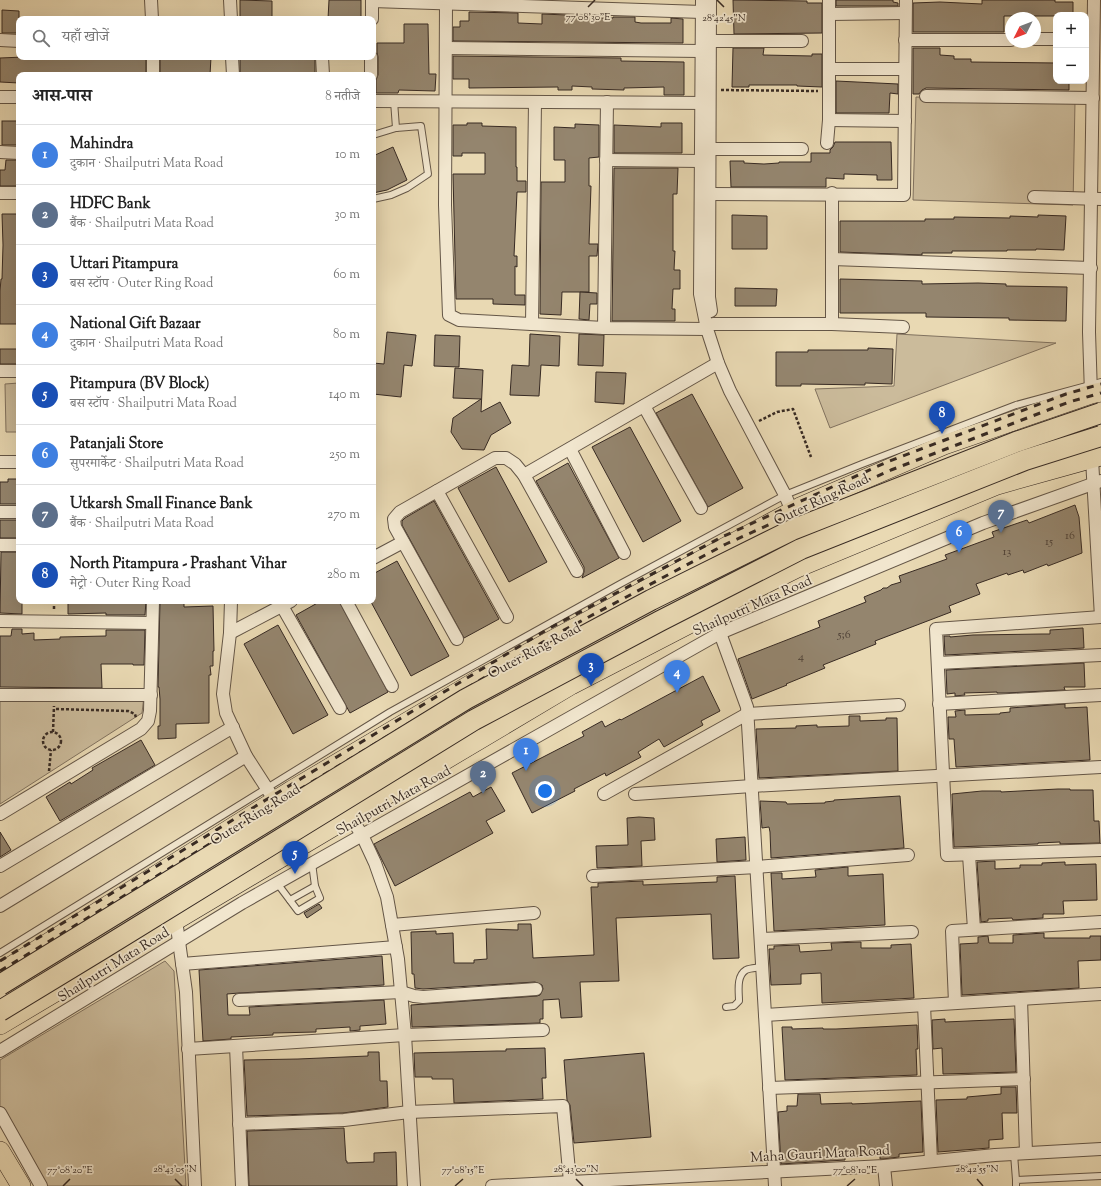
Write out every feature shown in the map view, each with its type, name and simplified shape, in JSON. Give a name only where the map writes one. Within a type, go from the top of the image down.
[{"type":"highway","name":"Outer Ring Road","points":[[0,985],[466,699],[651,600],[792,530],[1016,442],[1101,413]]},
{"type":"highway","points":[[0,1011],[474,720],[653,624],[801,549],[1025,460],[1101,436]]},
{"type":"main road","name":"Outer Ring Road","points":[[0,973],[128,893],[271,795],[478,680],[630,598],[792,502],[911,459],[944,445],[1096,388]]},
{"type":"main road","points":[[0,1025],[571,685],[731,601],[797,568],[997,485],[1096,458]]},
{"type":"main road","points":[[911,459],[929,513]]},
{"type":"main road","points":[[630,598],[652,643]]},
{"type":"main road","points":[[128,893],[152,934]]},
{"type":"main road","points":[[0,1151],[20,1186]]},
{"type":"street","points":[[151,0],[152,16]]},
{"type":"street","points":[[230,0],[231,16]]},
{"type":"street","points":[[710,0],[710,90],[706,103],[700,161],[700,294],[710,326],[718,363],[730,391],[792,502]]},
{"type":"street","points":[[827,144],[829,120],[829,0]]},
{"type":"street","points":[[709,194],[904,194],[906,0]]},
{"type":"street","points":[[1094,0],[1090,39],[1093,98],[1097,122],[1096,199],[1094,261],[1089,332],[1096,388]]},
{"type":"street","points":[[372,16],[372,1],[446,4],[462,2],[702,6],[701,51],[710,149],[710,326],[738,390],[792,502]]},
{"type":"street","points":[[446,4],[445,205],[449,315],[459,320],[604,328],[832,324],[903,327]]},
{"type":"street","points":[[830,14],[905,13]]},
{"type":"street","points":[[0,40],[16,41]]},
{"type":"street","points":[[905,40],[1005,40]]},
{"type":"street","points":[[1041,40],[1053,40]]},
{"type":"street","points":[[710,41],[802,41]]},
{"type":"street","points":[[446,48],[701,51]]},
{"type":"street","points":[[152,60],[153,72]]},
{"type":"street","points":[[232,60],[233,72]]},
{"type":"street","points":[[322,60],[323,72]]},
{"type":"street","points":[[371,60],[371,72]]},
{"type":"street","points":[[829,69],[905,70]]},
{"type":"street","points":[[926,96],[1093,98]]},
{"type":"street","points":[[0,97],[16,97]]},
{"type":"street","points":[[376,100],[706,103]]},
{"type":"street","points":[[532,324],[535,102]]},
{"type":"street","points":[[604,328],[607,102]]},
{"type":"street","points":[[829,120],[905,121]]},
{"type":"street","points":[[710,149],[802,148]]},
{"type":"street","points":[[0,152],[16,153]]},
{"type":"street","points":[[606,160],[700,161]]},
{"type":"street","points":[[0,193],[16,193]]},
{"type":"street","points":[[832,193],[832,324]]},
{"type":"street","points":[[1034,197],[1096,199]]},
{"type":"street","points":[[832,259],[1094,261]]},
{"type":"street","points":[[524,475],[718,363]]},
{"type":"street","points":[[0,371],[16,371]]},
{"type":"street","points":[[644,406],[701,508]]},
{"type":"street","points":[[570,449],[624,553]]},
{"type":"street","points":[[457,639],[403,542],[395,526],[394,519],[400,512],[495,458],[506,458],[515,464],[524,475],[577,571]]},
{"type":"street","points":[[1096,458],[1101,617],[936,629],[946,855],[1101,850]]},
{"type":"street","points":[[0,462],[16,462]]},
{"type":"street","name":"Shailputri Mata Road","points":[[0,1051],[242,903],[720,633],[983,523],[1097,482]]},
{"type":"street","points":[[437,491],[507,617]]},
{"type":"street","points":[[0,512],[16,512]]},
{"type":"street","points":[[376,556],[403,542]]},
{"type":"street","points":[[0,545],[16,545]]},
{"type":"street","points":[[0,814],[141,728],[148,721],[150,711],[153,604]]},
{"type":"street","points":[[231,604],[230,633],[223,694],[226,713],[246,756],[271,795]]},
{"type":"street","points":[[230,633],[286,604],[340,708]]},
{"type":"street","points":[[348,604],[392,686]]},
{"type":"street","points":[[714,611],[720,633],[747,707],[775,1186]]},
{"type":"street","points":[[0,621],[152,623]]},
{"type":"street","points":[[938,663],[1101,655]]},
{"type":"street","points":[[0,695],[150,695]]},
{"type":"street","points":[[939,704],[1101,695]]},
{"type":"street","points":[[604,794],[747,714],[899,705]]},
{"type":"street","points":[[0,866],[233,727]]},
{"type":"street","points":[[0,906],[246,756]]},
{"type":"street","points":[[635,794],[752,786],[1101,767]]},
{"type":"street","points":[[350,816],[362,835],[375,863],[387,897],[396,947],[405,1034],[414,1186]]},
{"type":"street","points":[[593,876],[757,867],[908,855]]},
{"type":"street","points":[[969,855],[974,929]]},
{"type":"street","points":[[231,888],[242,903]]},
{"type":"street","points":[[392,925],[534,912]]},
{"type":"street","points":[[176,920],[186,992],[195,1186]]},
{"type":"street","points":[[955,1003],[952,931],[1101,922]]},
{"type":"street","points":[[761,939],[912,932]]},
{"type":"street","points":[[182,964],[396,947]]},
{"type":"street","points":[[239,1000],[401,992],[423,997],[536,989]]},
{"type":"street","points":[[765,1015],[1101,994]]},
{"type":"street","points":[[1021,999],[1026,1154]]},
{"type":"street","points":[[924,1005],[931,1161]]},
{"type":"street","points":[[188,1049],[405,1034],[543,1030]]},
{"type":"street","points":[[236,1046],[242,1186]]},
{"type":"street","points":[[769,1088],[1024,1079]]},
{"type":"street","points":[[239,1124],[344,1120],[409,1112],[563,1106],[574,1183]]},
{"type":"street","points":[[0,1113],[41,1186]]},
{"type":"street","name":"Maha Gauri Mata Road","points":[[492,1186],[613,1183],[774,1171],[884,1166],[1014,1154],[1101,1149]]},
{"type":"street","points":[[884,1166],[886,1186]]},
{"type":"lane","points":[[394,101],[396,128]]},
{"type":"lane","points":[[376,134],[396,128],[421,126],[428,174],[407,188],[391,195],[376,198]]},
{"type":"lane","points":[[0,953],[271,795],[390,712],[620,584],[792,502],[862,464],[1016,405],[1096,388]]},
{"type":"lane","points":[[277,884],[298,911],[320,898],[315,886],[312,863]]},
{"type":"lane","points":[[290,900],[315,886]]},
{"type":"lane","points":[[726,1007],[734,1006],[739,1001],[740,977],[746,970],[762,967]]},
{"type":"lane","points":[[1014,1154],[1016,1183],[1053,1178],[1101,1176]]},
{"type":"lane","points":[[1053,1178],[1054,1186]]},
{"type":"path","points":[[710,90],[829,91]]},
{"type":"path","points":[[755,423],[777,412],[792,409],[811,457]]},
{"type":"path","points":[[54,604],[54,610]]},
{"type":"path","points":[[53,732],[54,695]]},
{"type":"path","points":[[54,709],[128,711],[136,716],[135,722]]},
{"type":"path","points":[[53,732],[59,735],[61,740],[59,746],[54,750],[51,750],[44,745],[43,740],[47,733],[53,732]]},
{"type":"path","points":[[51,750],[49,772],[56,768]]},
{"type":"shaded area","points":[[916,97],[1075,102],[1073,205],[913,200]]},
{"type":"shaded area","points":[[897,334],[1056,343],[830,428],[815,389],[894,386]]},
{"type":"shaded area","points":[[16,383],[16,432],[6,432],[5,384]]},
{"type":"shaded area","points":[[0,696],[144,696],[142,713],[0,804]]},
{"type":"shaded area","points":[[165,961],[174,971],[186,1186],[42,1186],[0,1113],[0,1060]]},
{"type":"building","points":[[240,0],[272,1],[272,16],[240,16]]},
{"type":"building","points":[[329,0],[361,0],[361,16],[328,16]]},
{"type":"building","points":[[733,0],[807,1],[807,3],[822,3],[822,33],[734,34]]},
{"type":"building","points":[[836,0],[893,0],[893,2],[898,3],[898,6],[836,6]]},
{"type":"building","points":[[982,0],[1055,0],[1055,2],[1073,2],[1073,12],[1053,12],[1053,16],[1041,16],[1041,12],[1005,12],[1004,32],[913,32],[913,3],[940,2],[982,4]]},
{"type":"building","points":[[2,10],[19,11],[19,16],[16,16],[16,33],[2,33]]},
{"type":"building","points":[[469,12],[518,13],[518,23],[542,24],[542,14],[592,16],[592,18],[635,17],[635,22],[641,23],[671,23],[671,18],[683,19],[683,43],[453,41],[453,27],[460,27],[460,21],[469,21]]},
{"type":"building","points":[[404,24],[428,24],[429,74],[436,74],[435,91],[399,90],[398,93],[376,93],[376,80],[378,75],[377,43],[404,43]]},
{"type":"building","points":[[733,48],[764,48],[763,55],[812,56],[812,54],[822,54],[822,87],[797,85],[749,85],[749,87],[732,87]]},
{"type":"building","points":[[913,48],[940,48],[940,55],[954,56],[954,59],[971,59],[971,62],[1053,63],[1053,84],[1069,84],[1069,90],[926,88],[919,94],[913,94]]},
{"type":"building","points":[[453,56],[621,58],[621,61],[684,62],[684,95],[664,95],[664,87],[624,88],[624,90],[592,89],[592,87],[572,86],[572,90],[558,90],[558,87],[469,88],[469,79],[453,79]]},
{"type":"building","points":[[16,57],[16,60],[146,60],[146,72],[16,72],[16,83],[0,82],[0,58]]},
{"type":"building","points":[[160,60],[211,60],[210,72],[160,72]]},
{"type":"building","points":[[240,60],[315,60],[315,72],[240,72]]},
{"type":"building","points":[[836,81],[898,84],[898,94],[890,93],[889,113],[836,113]]},
{"type":"building","points":[[2,121],[16,121],[16,145],[2,145]]},
{"type":"building","points":[[467,123],[482,123],[482,126],[516,127],[517,181],[526,181],[526,192],[517,192],[514,256],[517,256],[517,267],[515,266],[515,295],[525,295],[525,305],[493,304],[493,299],[456,299],[453,174],[485,174],[485,153],[462,153],[462,156],[453,156],[453,125],[467,125]]},
{"type":"building","points":[[661,123],[682,123],[682,153],[614,153],[614,125],[661,127]]},
{"type":"building","points":[[575,124],[599,125],[599,157],[589,158],[589,186],[591,186],[589,244],[598,244],[597,256],[589,256],[589,292],[562,292],[561,315],[540,314],[541,182],[565,182],[565,160],[554,160],[554,127],[575,128]]},
{"type":"building","points":[[835,142],[891,142],[892,180],[877,180],[877,175],[844,174],[844,179],[826,178],[826,187],[731,187],[730,161],[744,161],[744,163],[764,164],[779,162],[811,162],[811,153],[830,153],[830,150]]},
{"type":"building","points":[[393,147],[407,180],[387,190],[376,192],[376,155]]},
{"type":"building","points":[[6,160],[16,160],[16,186],[0,186],[0,170],[5,170]]},
{"type":"building","points":[[614,168],[678,168],[677,194],[673,194],[673,251],[675,251],[674,270],[680,270],[680,289],[673,289],[672,309],[675,309],[675,321],[612,321]]},
{"type":"building","points":[[2,214],[16,214],[16,324],[0,324],[0,291],[2,279]]},
{"type":"building","points":[[732,215],[767,216],[767,249],[732,249]]},
{"type":"building","points":[[1038,215],[1066,216],[1064,250],[1036,249],[1007,251],[952,251],[952,253],[922,253],[922,255],[840,252],[840,221],[925,221],[925,219],[954,219],[954,217],[1010,218],[1010,216],[1038,217]]},
{"type":"building","points":[[840,279],[922,281],[922,284],[978,283],[1006,284],[1006,286],[1067,287],[1066,321],[1009,320],[1009,318],[926,317],[926,313],[840,313]]},
{"type":"building","points":[[735,288],[777,289],[776,306],[735,306]]},
{"type":"building","points":[[580,292],[597,293],[597,304],[590,304],[589,320],[579,319]]},
{"type":"building","points":[[387,332],[416,335],[412,366],[404,365],[401,397],[376,394],[376,363],[384,364]]},
{"type":"building","points":[[530,334],[560,336],[559,366],[541,365],[539,396],[510,395],[512,365],[529,366]]},
{"type":"building","points":[[579,334],[604,335],[603,366],[578,365]]},
{"type":"building","points":[[435,335],[460,336],[459,367],[434,366]]},
{"type":"building","points":[[868,348],[893,349],[892,384],[801,384],[801,386],[776,386],[776,352],[808,352],[808,350],[868,350]]},
{"type":"building","points":[[0,349],[16,349],[16,364],[0,364]]},
{"type":"building","points":[[455,368],[483,370],[481,412],[500,402],[511,423],[491,435],[484,450],[462,449],[451,432],[453,418],[481,399],[453,398]]},
{"type":"building","points":[[596,372],[626,373],[624,404],[595,402]]},
{"type":"building","points":[[692,394],[743,488],[708,507],[656,413]]},
{"type":"building","points":[[630,427],[681,521],[643,542],[592,447]]},
{"type":"building","points":[[568,463],[619,558],[582,578],[584,567],[536,481]]},
{"type":"building","points":[[496,467],[547,562],[509,582],[458,488]]},
{"type":"building","points":[[8,479],[16,479],[16,504],[0,504],[0,482],[8,482]]},
{"type":"building","points":[[434,501],[499,619],[464,638],[402,525],[402,521],[405,518]]},
{"type":"building","points":[[1075,505],[1079,517],[1082,553],[1048,566],[1047,564],[1024,573],[1023,570],[1008,575],[1007,573],[976,584],[980,594],[949,606],[951,612],[875,641],[876,644],[823,665],[825,668],[752,699],[738,659],[820,627],[818,621],[866,602],[864,597],[883,588],[887,588],[901,582],[899,576],[947,559],[945,555],[994,537],[992,532],[1027,520],[1029,523]]},
{"type":"building","points":[[0,520],[16,520],[16,538],[0,538]]},
{"type":"building","points":[[1,552],[16,552],[16,604],[22,604],[22,614],[0,613]]},
{"type":"building","points":[[397,561],[449,656],[411,676],[372,604],[376,604],[376,572]]},
{"type":"building","points":[[68,604],[146,604],[145,615],[106,615],[106,613],[68,614]]},
{"type":"building","points":[[160,604],[184,604],[184,607],[213,606],[214,651],[213,666],[210,666],[211,675],[209,675],[209,723],[176,724],[176,738],[158,739],[158,726],[160,726],[160,699],[158,687]]},
{"type":"building","points":[[316,604],[341,604],[388,692],[350,713],[296,615]]},
{"type":"building","points":[[278,625],[328,715],[293,734],[244,644]]},
{"type":"building","points":[[1083,628],[1084,648],[945,655],[944,636],[1050,634],[1050,630]]},
{"type":"building","points":[[12,629],[22,629],[22,634],[34,633],[34,640],[60,639],[60,637],[106,636],[106,630],[145,630],[144,665],[101,664],[102,688],[0,687],[0,636],[11,636]]},
{"type":"building","points":[[1084,663],[1085,687],[1064,687],[1065,690],[1006,693],[964,693],[965,695],[955,696],[955,693],[947,694],[946,670]]},
{"type":"building","points":[[703,676],[720,711],[701,721],[703,725],[664,747],[659,739],[638,752],[641,757],[606,776],[605,773],[574,789],[575,791],[532,813],[512,773],[584,736],[582,732],[602,721],[605,727],[620,719],[621,720]]},
{"type":"building","points":[[1065,704],[1065,708],[1087,707],[1090,760],[956,767],[954,739],[949,739],[948,717],[956,717],[955,711],[965,710],[965,715],[1000,714],[1010,712],[1010,708]]},
{"type":"building","points":[[849,716],[860,716],[860,721],[897,718],[898,771],[759,778],[756,729],[796,728],[796,726],[817,725],[817,727],[849,726]]},
{"type":"building","points":[[141,740],[155,765],[60,821],[46,797],[70,782],[71,784],[93,770],[92,768]]},
{"type":"building","points":[[491,787],[505,811],[486,821],[493,833],[395,886],[374,844],[470,792],[473,797]]},
{"type":"building","points":[[1058,789],[1093,790],[1094,821],[1099,821],[1100,843],[1060,844],[1060,842],[954,847],[952,794],[982,791],[1001,792]]},
{"type":"building","points":[[900,796],[904,848],[771,858],[770,832],[769,827],[762,828],[760,801],[786,802],[787,804],[825,803],[834,800]]},
{"type":"building","points":[[627,818],[654,818],[655,840],[641,841],[642,866],[597,868],[596,846],[628,845]]},
{"type":"building","points":[[0,832],[11,850],[0,857]]},
{"type":"building","points":[[745,837],[746,860],[717,862],[716,839]]},
{"type":"building","points":[[995,861],[995,869],[1020,868],[1020,865],[1042,865],[1042,863],[1065,862],[1065,865],[1096,864],[1097,900],[1063,901],[1064,914],[1043,914],[1043,918],[1013,920],[1012,918],[988,919],[988,921],[981,922],[977,862]]},
{"type":"building","points":[[848,867],[848,876],[883,874],[885,925],[774,931],[771,873],[782,873],[782,879],[816,877],[815,870]]},
{"type":"building","points":[[735,876],[739,958],[713,959],[711,914],[616,918],[619,981],[580,982],[582,1017],[561,1018],[559,999],[543,1000],[543,1019],[540,1019],[540,1023],[412,1027],[411,1005],[537,996],[540,995],[543,989],[542,985],[535,982],[423,989],[415,988],[414,974],[412,974],[411,932],[436,931],[436,934],[453,933],[454,963],[474,963],[474,960],[487,959],[486,929],[518,930],[518,924],[531,924],[533,958],[594,955],[591,887],[598,887],[598,883],[643,881],[643,885],[717,882],[717,877]]},
{"type":"building","points":[[319,904],[322,908],[307,918],[304,913]]},
{"type":"building","points":[[1044,933],[1044,938],[1090,938],[1090,936],[1101,936],[1101,960],[1078,961],[1079,988],[962,995],[960,944],[978,943],[978,937],[988,936],[989,943],[1013,943],[1013,935]]},
{"type":"building","points":[[861,942],[861,948],[891,948],[891,945],[911,944],[914,998],[822,1003],[821,973],[801,974],[801,984],[771,985],[769,949],[774,949],[774,946],[799,945],[800,952],[832,950],[831,943]]},
{"type":"building","points":[[382,956],[384,985],[227,994],[228,1015],[250,1015],[249,1007],[384,1000],[386,1024],[360,1026],[360,1030],[350,1031],[350,1027],[316,1029],[316,1032],[273,1033],[273,1035],[231,1037],[231,1039],[203,1041],[199,970]]},
{"type":"building","points":[[945,1019],[945,1022],[1014,1019],[1016,1072],[943,1074],[942,1048],[933,1049],[932,1020]]},
{"type":"building","points":[[917,1025],[917,1075],[785,1080],[782,1027],[792,1027],[792,1029],[836,1029]]},
{"type":"building","points":[[545,1048],[546,1078],[542,1078],[543,1099],[454,1103],[453,1079],[415,1077],[414,1053],[506,1051],[506,1049]]},
{"type":"building","points":[[368,1052],[379,1052],[380,1081],[387,1081],[388,1107],[343,1113],[247,1116],[244,1060],[368,1056]]},
{"type":"building","points":[[644,1053],[651,1137],[574,1143],[570,1105],[567,1100],[564,1060]]},
{"type":"building","points":[[1001,1087],[1016,1087],[1017,1113],[1002,1113],[1003,1139],[989,1140],[989,1148],[938,1152],[936,1100],[967,1099],[967,1097],[1001,1094]]},
{"type":"building","points":[[798,1094],[820,1094],[821,1104],[921,1101],[923,1152],[899,1154],[899,1157],[883,1159],[880,1159],[880,1155],[845,1157],[845,1160],[781,1164],[778,1112],[787,1111],[787,1106],[797,1106]]},
{"type":"building","points":[[344,1128],[347,1163],[374,1162],[374,1153],[396,1152],[397,1186],[249,1186],[247,1131]]},
{"type":"railway","points":[[0,961],[548,629],[722,537],[887,462],[1066,394],[1101,384]]},
{"type":"railway","points":[[0,971],[553,636],[726,544],[891,470],[1069,402],[1101,393]]},
{"type":"place","name":"North Pitampura - Prashant Vihar","points":[[942,434]]},
{"type":"place","name":"Utkarsh Small Finance Bank","points":[[1001,533]]},
{"type":"place","name":"Patanjali Store","points":[[959,553]]},
{"type":"place","name":"Uttari Pitampura","points":[[591,686]]},
{"type":"place","name":"National Gift Bazaar","points":[[677,693]]},
{"type":"place","name":"Mahindra","points":[[526,771]]},
{"type":"place","name":"HDFC Bank","points":[[483,794]]},
{"type":"place","name":"Pitampura (BV Block)","points":[[295,874]]}]
